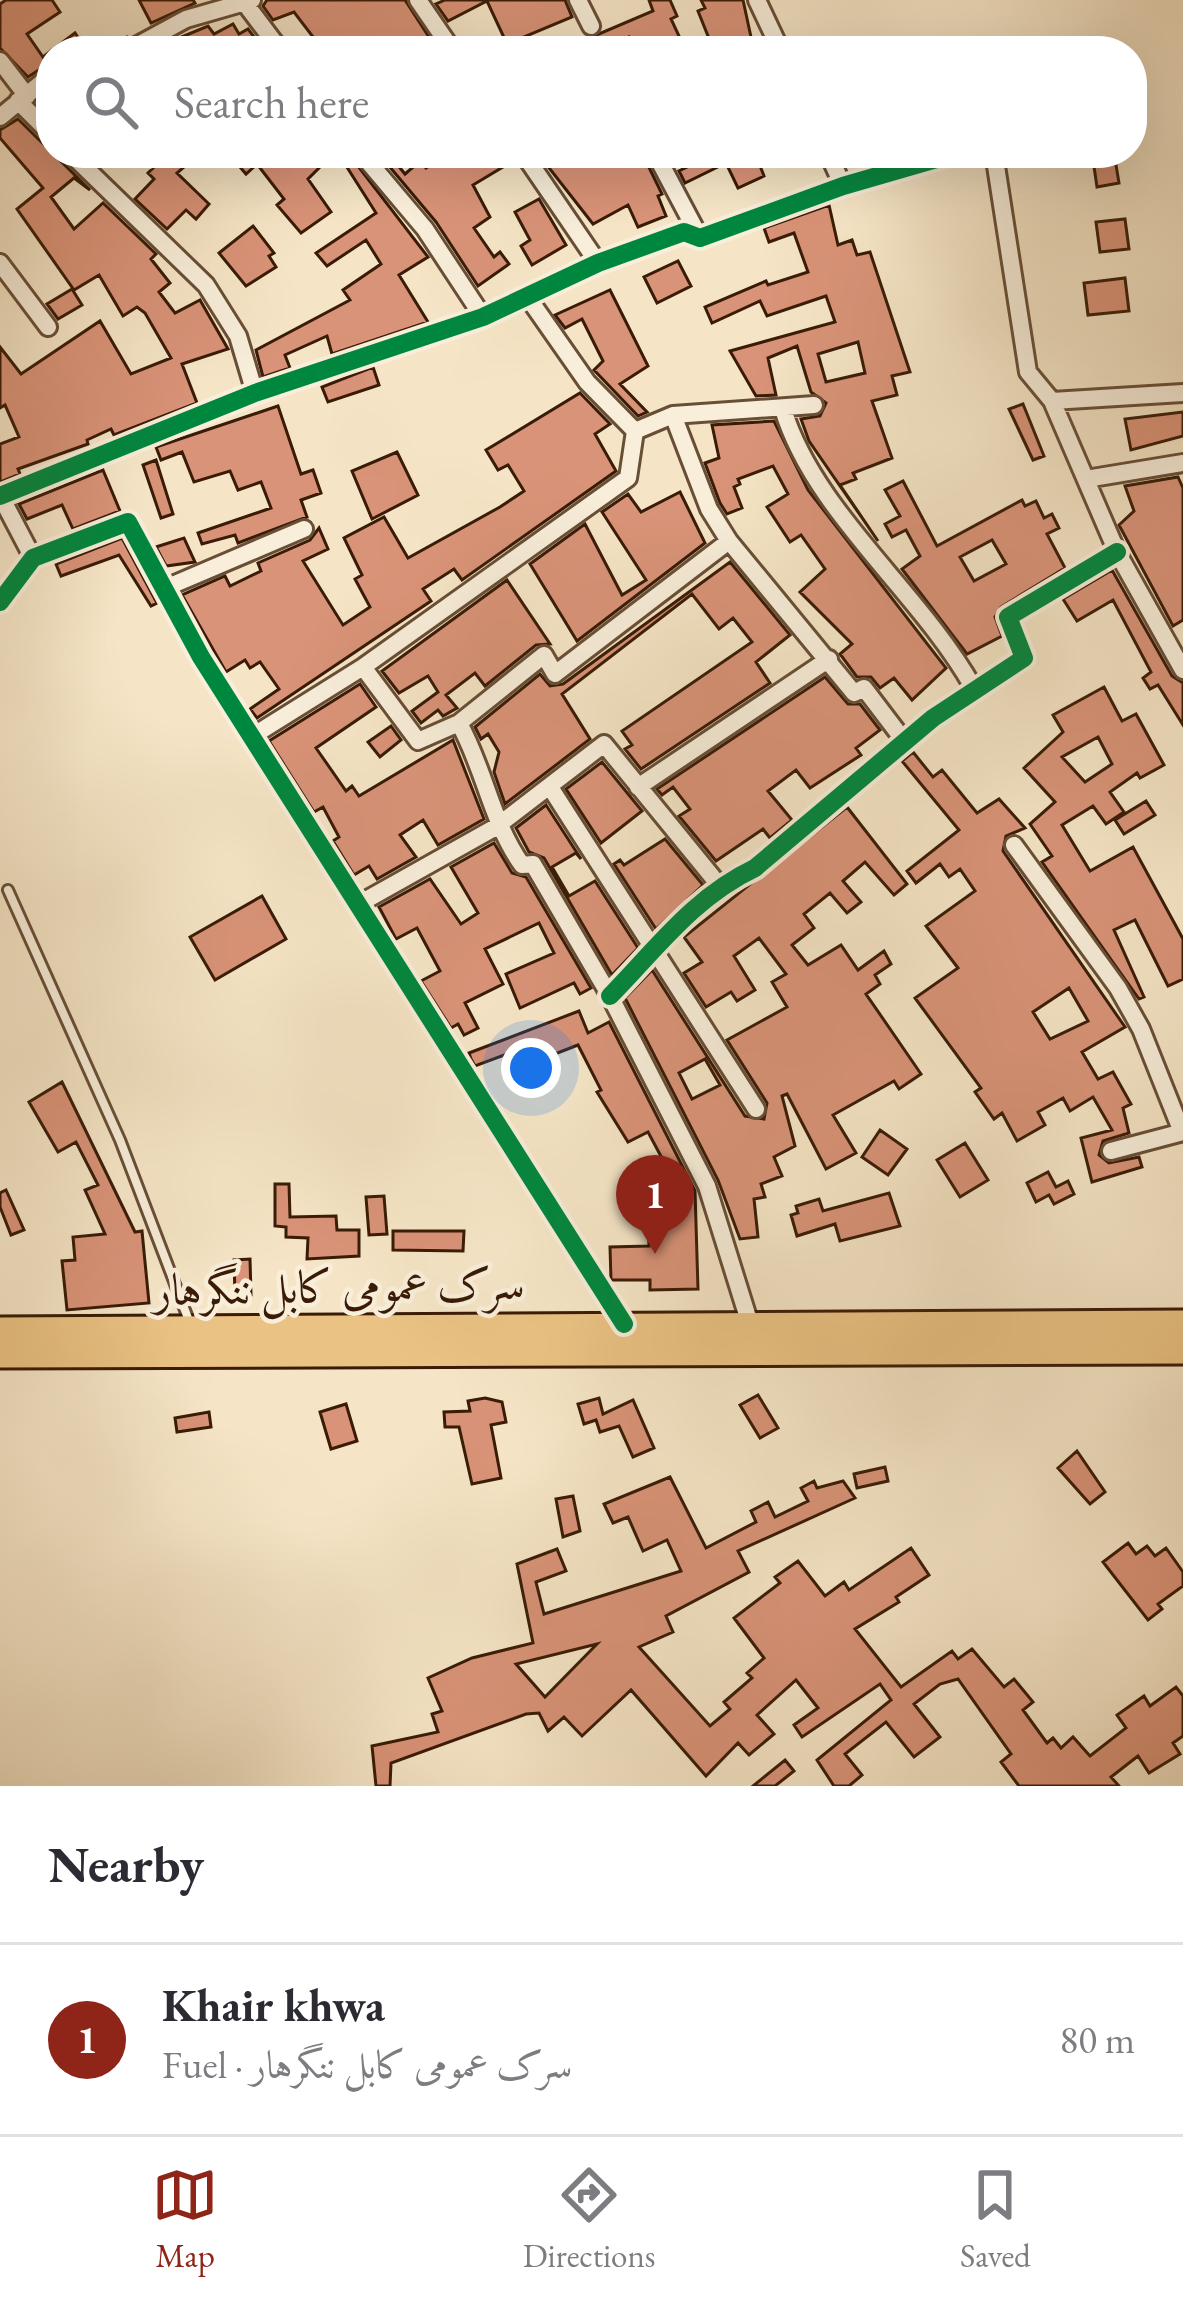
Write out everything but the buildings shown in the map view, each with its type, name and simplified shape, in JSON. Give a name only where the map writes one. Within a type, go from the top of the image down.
[{"type":"highway","name":"سرک عمومی کابل ننگرهار","points":[[0,1331],[1183,1324]]},
{"type":"highway","name":"سرک عمومی کابل ننگرهار","points":[[0,1354],[1183,1350]]},
{"type":"street","points":[[418,0],[443,36]]},
{"type":"street","points":[[578,0],[591,26]]},
{"type":"street","points":[[757,0],[774,36]]},
{"type":"street","points":[[156,36],[186,20],[248,1],[271,36]]},
{"type":"street","points":[[0,61],[36,115]]},
{"type":"street","points":[[0,117],[36,88]]},
{"type":"street","points":[[85,168],[206,285],[238,336],[255,393]]},
{"type":"street","points":[[374,168],[425,229],[483,317]]},
{"type":"street","points":[[533,168],[598,263]]},
{"type":"street","points":[[663,168],[700,238]]},
{"type":"street","points":[[835,168],[843,186]]},
{"type":"street","points":[[33,558],[0,495],[255,393],[483,317],[598,263],[684,232],[700,238],[905,168]]},
{"type":"street","points":[[996,168],[1028,372],[1052,401],[1117,552],[1183,670]]},
{"type":"street","points":[[0,263],[48,327]]},
{"type":"street","points":[[529,299],[587,382],[634,431]]},
{"type":"street","points":[[1052,401],[1183,393]]},
{"type":"street","points":[[634,431],[674,415],[814,405]]},
{"type":"street","points":[[783,409],[796,452],[945,637],[973,687]]},
{"type":"street","points":[[674,415],[709,508],[729,541],[854,693],[864,688],[905,742]]},
{"type":"street","points":[[251,737],[363,667],[611,492],[628,478],[634,431]]},
{"type":"street","points":[[1086,479],[1182,466]]},
{"type":"street","points":[[0,602],[33,558],[128,521],[163,590],[251,737],[624,1324]]},
{"type":"street","points":[[163,590],[304,529]]},
{"type":"street","points":[[363,667],[418,741],[459,723],[544,655],[555,674],[729,541]]},
{"type":"street","points":[[610,996],[719,885],[755,868],[973,687],[1024,658],[1008,617],[1117,552]]},
{"type":"street","points":[[638,787],[829,659]]},
{"type":"street","points":[[459,723],[480,761],[496,827],[522,865],[533,864],[610,996],[707,1186],[750,1324]]},
{"type":"street","points":[[357,905],[496,827],[604,744],[719,885]]},
{"type":"street","points":[[550,787],[756,1109]]},
{"type":"street","points":[[1014,844],[1142,1029],[1182,1132],[1111,1151]]},
{"type":"lane","points":[[8,890],[120,1140],[193,1330]]},
{"type":"cycle path","points":[[0,496],[255,393],[483,317],[598,263],[684,232],[700,238],[905,168]]},
{"type":"cycle path","points":[[0,602],[33,558],[128,522],[201,657],[624,1324]]},
{"type":"cycle path","points":[[610,996],[713,893],[755,868],[933,718],[1024,658],[1008,617],[1117,552]]},
{"type":"place","name":"Khair khwa","points":[[655,1254]]}]
